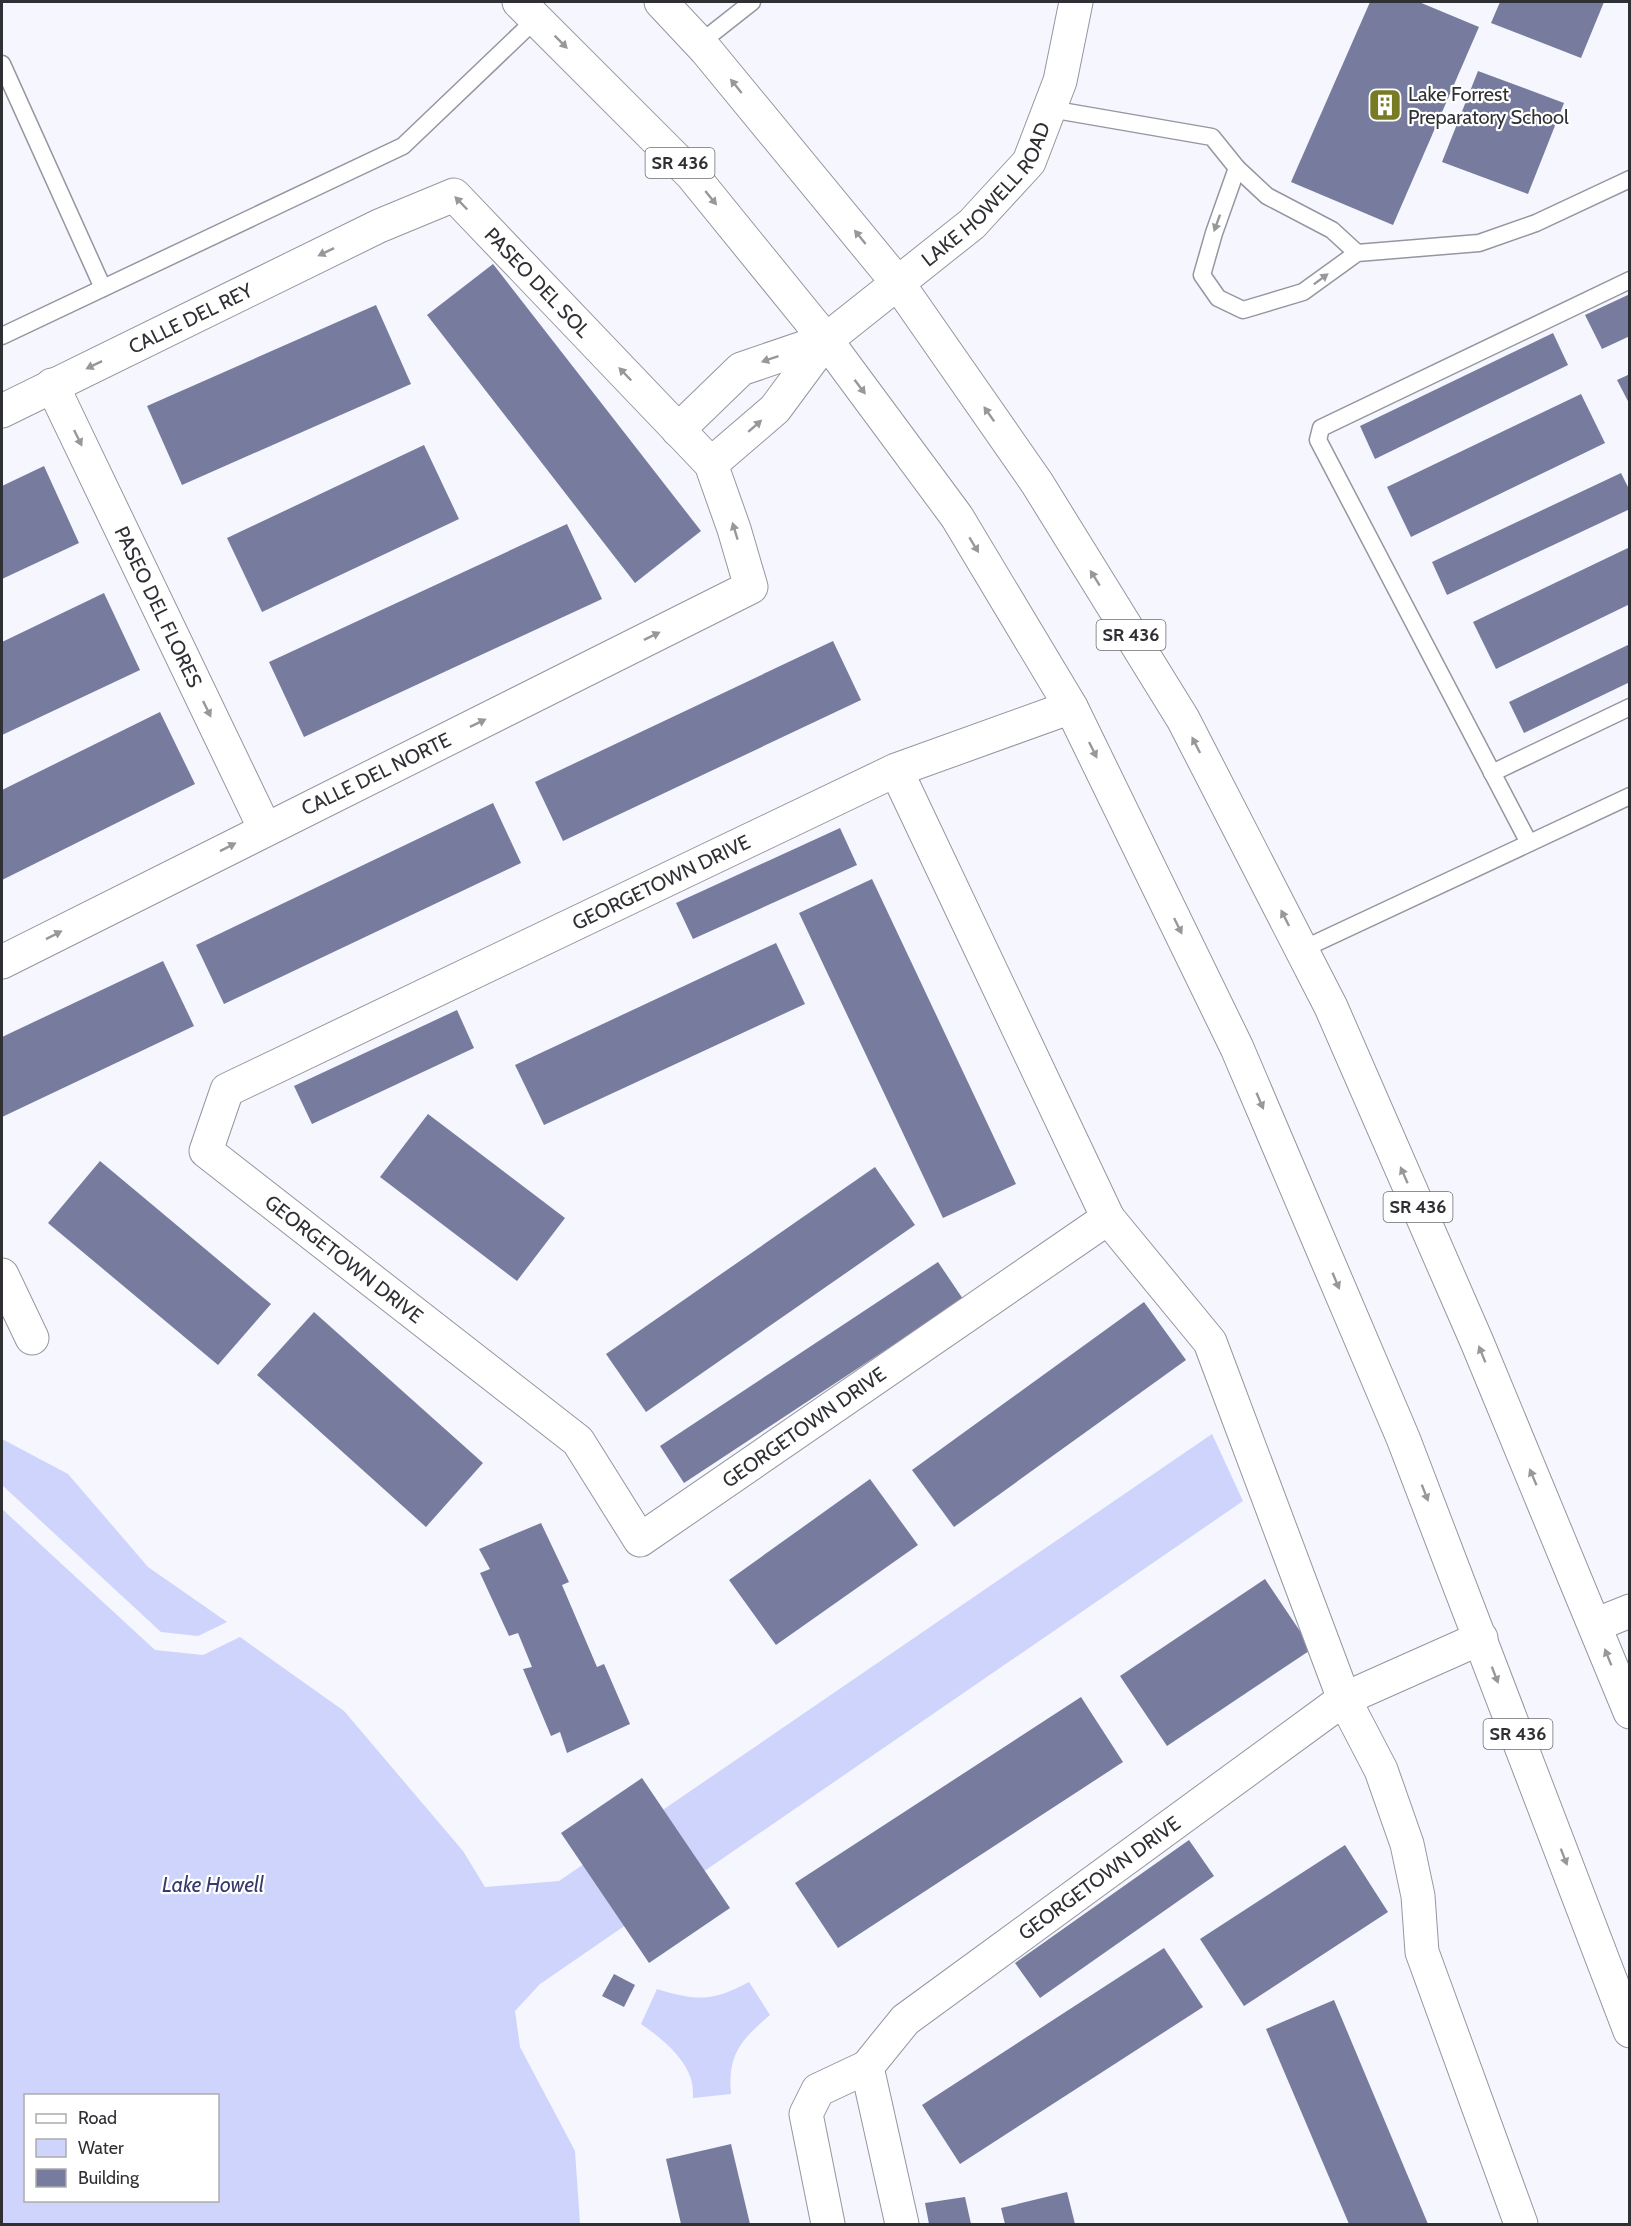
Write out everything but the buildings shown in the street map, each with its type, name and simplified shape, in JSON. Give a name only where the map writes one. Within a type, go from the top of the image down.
[{"type":"street","name":"SR 436","points":[[661,2],[700,43],[897,282],[1036,483],[1183,719],[1331,1007],[1472,1331],[1629,1712]]},
{"type":"street","name":"LAKE HOWELL ROAD","points":[[826,340],[972,224],[1029,162],[1060,81],[1076,2]]},
{"type":"street","name":"SR 436","points":[[528,10],[692,175],[826,340],[957,516],[1071,707],[1237,1048],[1404,1438],[1629,2031]]},
{"type":"street","name":"PASEO DEL SOL","points":[[379,226],[454,195],[711,464],[734,529],[750,587]]},
{"type":"street","name":"CALLE DEL REY","points":[[2,411],[379,226]]},
{"type":"street","points":[[678,430],[741,369],[826,340]]},
{"type":"street","points":[[711,464],[775,408],[826,340]]},
{"type":"street","name":"PASEO DEL FLORES","points":[[52,385],[265,829]]},
{"type":"street","name":"CALLE DEL NORTE","points":[[2,962],[750,587]]},
{"type":"street","name":"GEORGETOWN DRIVE","points":[[1071,707],[896,770],[227,1090],[206,1151],[578,1441],[640,1540],[1108,1218]]},
{"type":"street","points":[[896,770],[1108,1218],[1210,1342],[1344,1700],[1381,1770],[1407,1844],[1418,1896],[1422,1952],[1521,2224]]},
{"type":"street","points":[[2,1275],[32,1338]]},
{"type":"street","points":[[1595,1625],[1629,1611]]},
{"type":"street","name":"GEORGETOWN DRIVE","points":[[828,2224],[806,2114],[818,2090],[867,2067],[905,2020],[1344,1700],[1481,1638]]},
{"type":"street","points":[[867,2067],[902,2224]]},
{"type":"lane","points":[[700,43],[752,2]]},
{"type":"lane","points":[[2,336],[403,146],[528,10]]},
{"type":"lane","points":[[2,64],[103,288]]},
{"type":"lane","points":[[1050,109],[1212,137],[1237,168],[1267,196],[1332,230],[1357,253]]},
{"type":"lane","points":[[1237,168],[1202,275],[1218,297],[1243,310],[1303,292],[1357,253],[1479,243],[1536,223],[1629,179]]},
{"type":"lane","points":[[1529,843],[1318,440],[1320,428],[1629,280]]},
{"type":"lane","points":[[1492,773],[1629,707]]},
{"type":"lane","points":[[1301,950],[1629,796]]},
{"type":"water","name":"Lake Howell","points":[[1212,1434],[1243,1501],[540,1984],[515,2011],[520,2047],[575,2151],[580,2224],[2,2224],[2,1509],[155,1650],[203,1655],[240,1637],[344,1711],[463,1851],[485,1887],[559,1881]]},
{"type":"water","points":[[2,1439],[68,1474],[148,1567],[227,1622],[198,1636],[161,1632],[2,1485]]},
{"type":"water","points":[[749,1982],[770,2015],[738,2048],[731,2068],[731,2094],[693,2098],[692,2081],[683,2063],[663,2041],[641,2024],[657,1989],[683,1996],[704,1998],[736,1989]]},
{"type":"place","name":"Lake Forrest Preparatory School","points":[[1385,105]]}]
